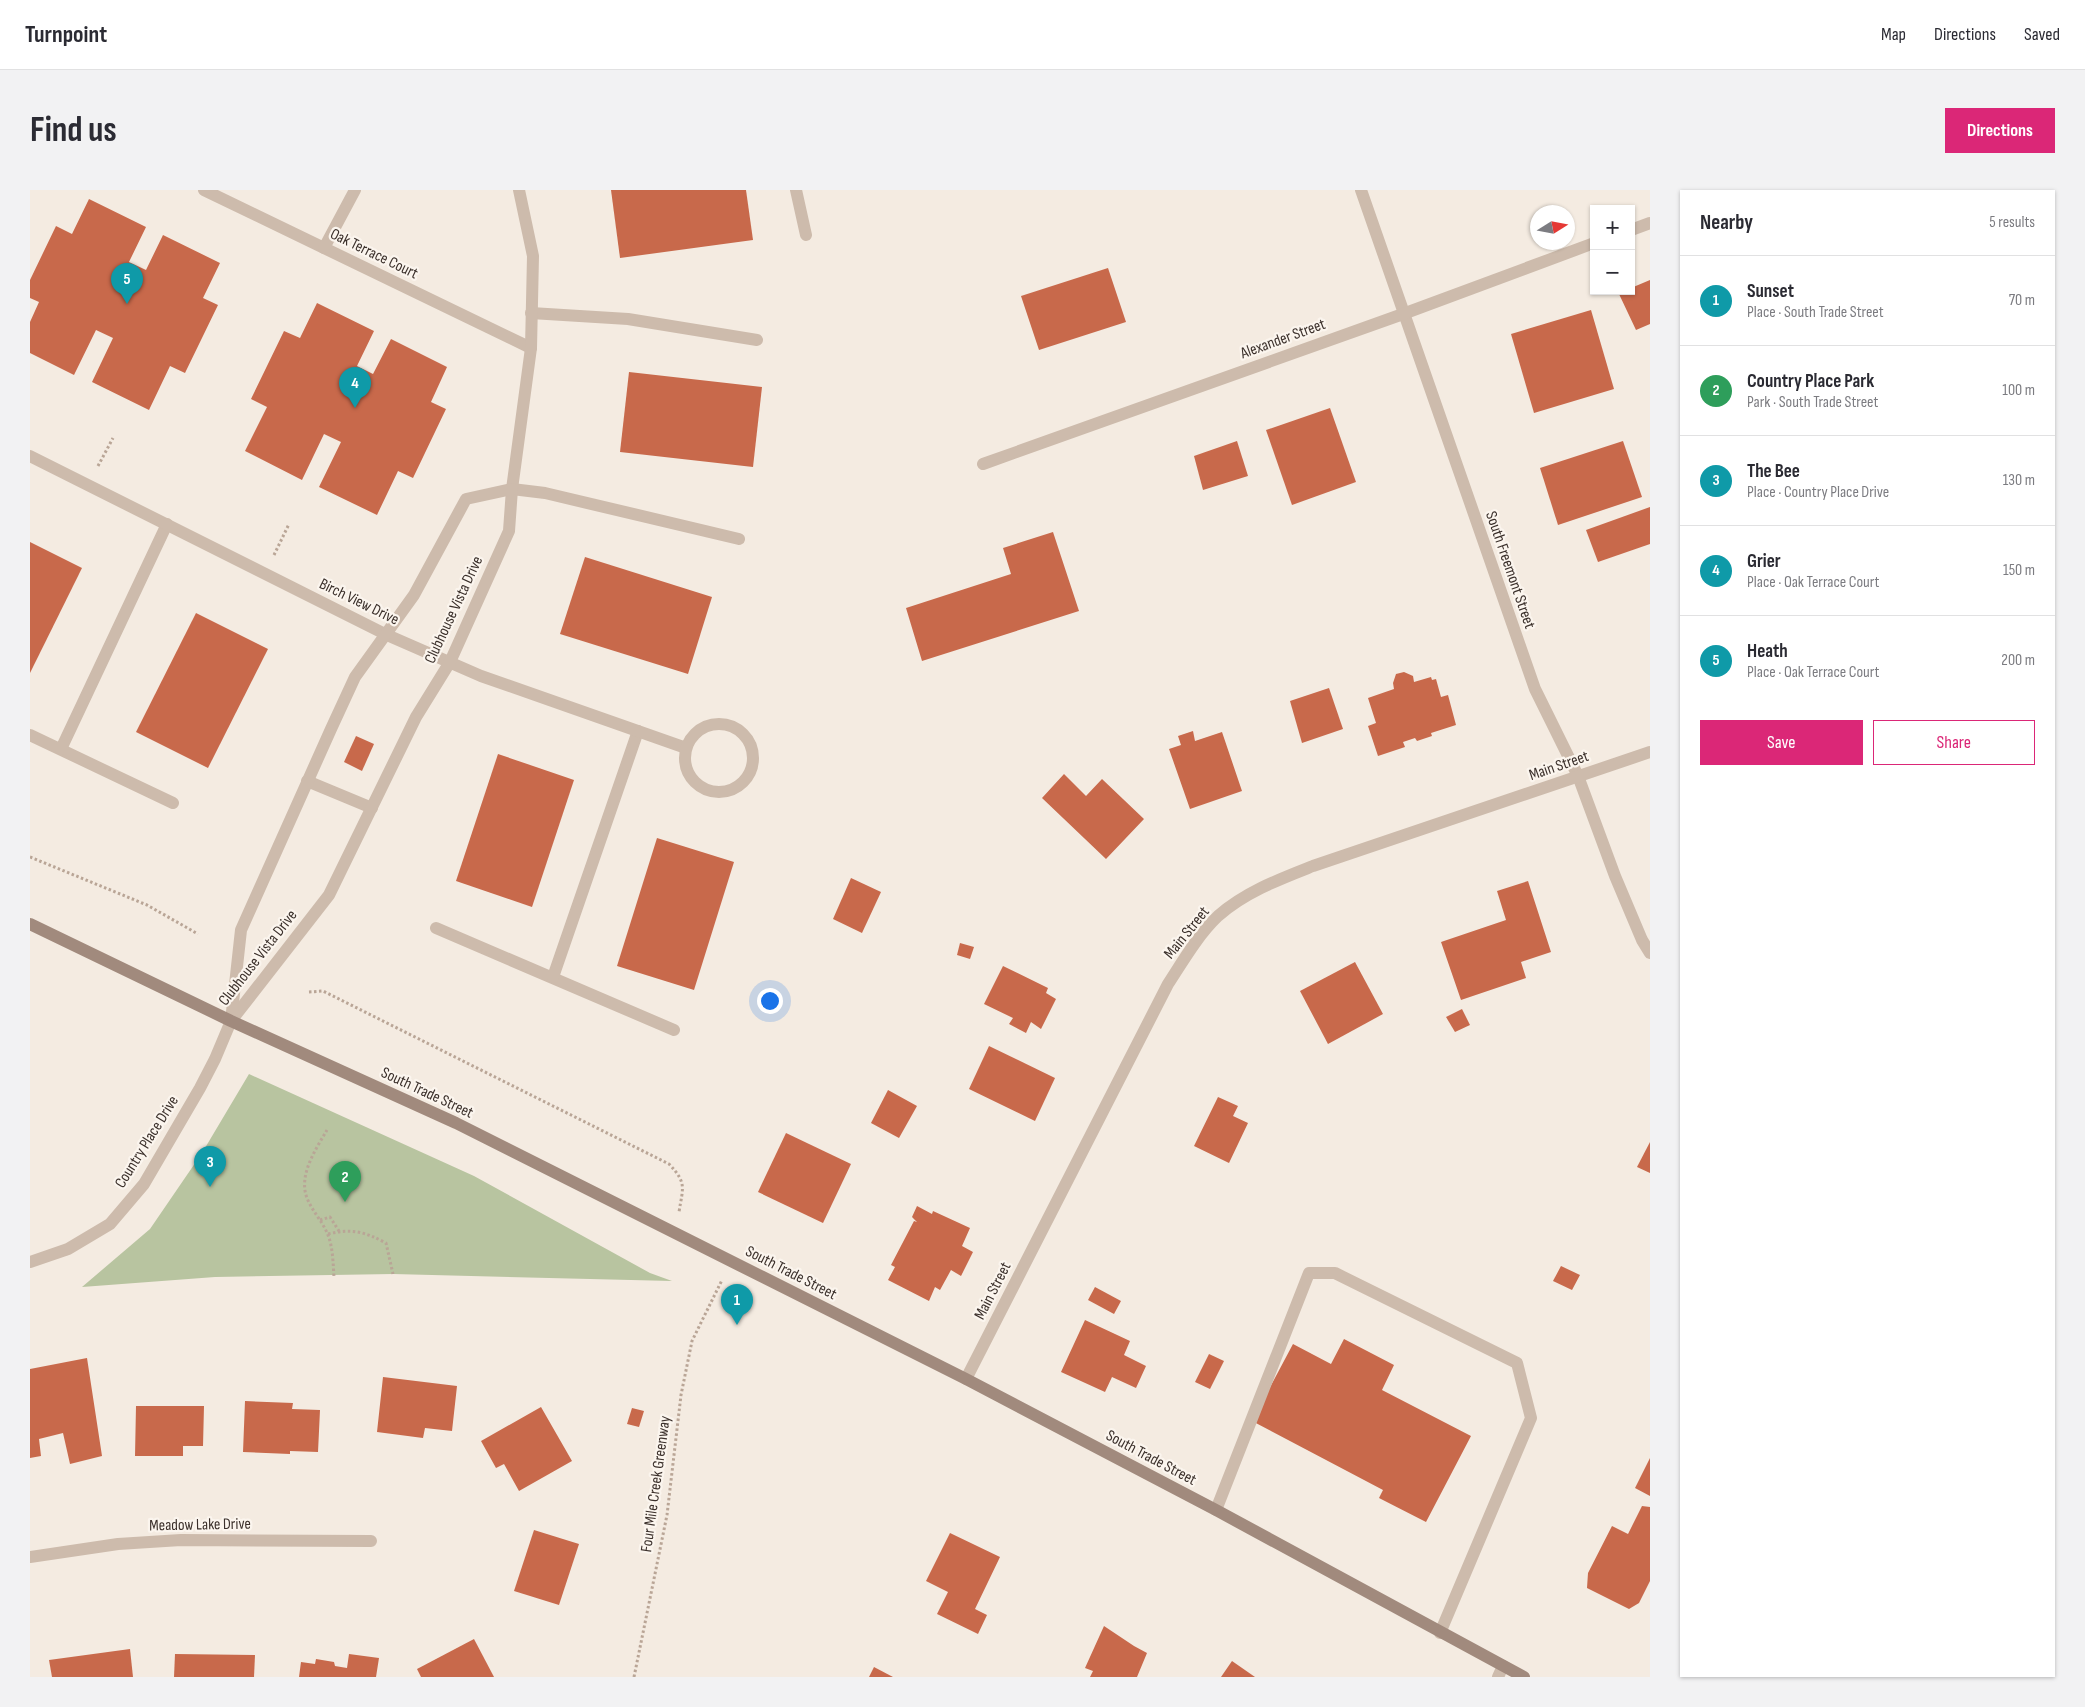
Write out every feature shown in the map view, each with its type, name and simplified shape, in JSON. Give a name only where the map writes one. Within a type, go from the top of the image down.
[{"type":"main road","name":"South Trade Street","points":[[30,924],[230,1021],[456,1124],[966,1379],[1216,1510],[1440,1633],[1501,1672],[1524,1677]]},
{"type":"street","name":"Oak Terrace Court","points":[[204,190],[531,348]]},
{"type":"street","points":[[324,248],[355,190]]},
{"type":"street","name":"Clubhouse Vista Drive","points":[[230,1021],[328,895],[416,717],[450,662],[509,531],[512,489],[531,348],[532,314],[532,256],[519,190]]},
{"type":"street","points":[[796,190],[806,234]]},
{"type":"street","name":"South Freemont Street","points":[[1361,190],[1402,314],[1535,689],[1578,776],[1615,876],[1642,940],[1650,953]]},
{"type":"street","points":[[1635,229],[1650,223]]},
{"type":"street","name":"Alexander Street","points":[[983,464],[1590,244]]},
{"type":"street","points":[[532,314],[628,319],[757,340]]},
{"type":"street","name":"Birch View Drive","points":[[30,456],[387,635],[481,676],[686,748]]},
{"type":"street","points":[[512,489],[545,493],[738,539]]},
{"type":"street","name":"Clubhouse Vista Drive","points":[[230,1021],[241,930],[355,677],[414,595],[466,499],[512,489]]},
{"type":"street","points":[[61,750],[168,524]]},
{"type":"street","points":[[722,724],[732,726],[742,732],[751,746],[753,762],[744,782],[735,789],[718,792],[702,788],[693,780],[687,771],[684,759],[686,748],[691,738],[700,729],[710,725],[722,724]]},
{"type":"street","points":[[553,976],[638,730]]},
{"type":"street","points":[[30,735],[173,803]]},
{"type":"street","name":"Main Street","points":[[966,1379],[1168,984],[1196,942],[1218,916],[1254,892],[1313,866],[1650,752]]},
{"type":"street","points":[[308,781],[372,808]]},
{"type":"street","points":[[436,928],[553,976],[674,1030]]},
{"type":"street","name":"Country Place Drive","points":[[30,1262],[68,1249],[110,1224],[144,1184],[210,1070],[230,1021]]},
{"type":"street","points":[[1216,1510],[1309,1273],[1334,1273],[1517,1363],[1531,1418],[1440,1633]]},
{"type":"street","name":"Meadow Lake Drive","points":[[30,1557],[118,1544],[181,1540],[371,1541]]},
{"type":"path","points":[[88,485],[113,438]]},
{"type":"path","points":[[266,573],[289,524]]},
{"type":"path","points":[[30,857],[146,905],[198,934]]},
{"type":"path","points":[[309,992],[323,991],[669,1164],[680,1176],[683,1189],[679,1212]]},
{"type":"path","points":[[327,1130],[313,1154],[304,1182],[306,1198],[328,1234],[333,1252],[334,1277]]},
{"type":"path","points":[[320,1220],[330,1217],[339,1231]]},
{"type":"path","points":[[328,1234],[343,1230],[367,1233],[386,1243],[393,1274]]},
{"type":"path","name":"Four Mile Creek Greenway","points":[[634,1677],[667,1515],[681,1395],[692,1341],[713,1297]]},
{"type":"green space","points":[[249,1074],[474,1176],[650,1273],[672,1281],[393,1274],[215,1277],[82,1287],[150,1229],[202,1153]]},
{"type":"building","points":[[611,190],[746,190],[753,240],[620,258]]},
{"type":"building","points":[[89,199],[146,227],[129,262],[146,270],[163,235],[220,263],[203,298],[218,305],[185,373],[170,366],[149,410],[92,382],[113,338],[96,330],[74,375],[30,353],[30,322],[39,302],[30,298],[30,280],[56,226],[72,234]]},
{"type":"building","points":[[1108,268],[1126,322],[1039,350],[1021,296]]},
{"type":"building","points":[[1650,280],[1650,324],[1636,330],[1619,295],[1635,295],[1635,286]]},
{"type":"building","points":[[317,303],[374,331],[357,366],[373,374],[391,339],[447,367],[431,402],[446,409],[413,478],[398,471],[377,515],[319,487],[341,442],[324,434],[302,480],[245,451],[267,407],[251,399],[284,331],[300,338]]},
{"type":"building","points":[[1591,310],[1614,389],[1534,413],[1511,334]]},
{"type":"building","points":[[629,372],[762,387],[753,467],[620,452]]},
{"type":"building","points":[[1330,408],[1356,482],[1292,505],[1266,430]]},
{"type":"building","points":[[1237,441],[1248,476],[1203,490],[1194,456]]},
{"type":"building","points":[[1623,441],[1642,497],[1558,525],[1540,468]]},
{"type":"building","points":[[1650,507],[1650,544],[1598,562],[1586,530]]},
{"type":"building","points":[[1053,532],[1079,611],[922,661],[906,608],[1011,574],[1003,548]]},
{"type":"building","points":[[30,542],[82,568],[30,673]]},
{"type":"building","points":[[585,557],[712,597],[688,674],[560,634]]},
{"type":"building","points":[[196,613],[268,649],[208,768],[136,732]]},
{"type":"building","points":[[1404,672],[1413,676],[1414,682],[1431,677],[1432,680],[1436,679],[1441,697],[1448,695],[1456,725],[1431,733],[1432,736],[1417,741],[1415,738],[1403,742],[1405,747],[1378,756],[1368,726],[1376,723],[1368,698],[1394,689],[1393,683],[1396,674]]},
{"type":"building","points":[[1329,688],[1343,729],[1302,743],[1290,701]]},
{"type":"building","points":[[1193,731],[1195,741],[1222,732],[1242,791],[1190,809],[1169,749],[1181,745],[1178,736]]},
{"type":"building","points":[[356,736],[374,744],[362,771],[344,762]]},
{"type":"building","points":[[498,754],[574,780],[532,907],[456,881]]},
{"type":"building","points":[[1064,774],[1086,796],[1102,779],[1144,819],[1106,859],[1042,798]]},
{"type":"building","points":[[657,838],[734,862],[694,990],[617,966]]},
{"type":"building","points":[[851,878],[881,892],[862,933],[833,919]]},
{"type":"building","points":[[1528,881],[1551,952],[1521,962],[1526,978],[1461,1000],[1441,942],[1506,920],[1497,891]]},
{"type":"building","points":[[960,943],[974,947],[970,959],[957,955]]},
{"type":"building","points":[[1355,962],[1383,1014],[1328,1044],[1300,991]]},
{"type":"building","points":[[1003,966],[1048,988],[1046,993],[1056,999],[1041,1029],[1031,1022],[1026,1033],[1009,1024],[1013,1018],[984,1004]]},
{"type":"building","points":[[1462,1009],[1470,1025],[1455,1032],[1446,1017]]},
{"type":"building","points":[[989,1046],[1055,1078],[1035,1121],[969,1089]]},
{"type":"building","points":[[888,1090],[917,1106],[899,1138],[871,1123]]},
{"type":"building","points":[[1218,1097],[1238,1106],[1233,1116],[1248,1123],[1229,1163],[1194,1146]]},
{"type":"building","points":[[786,1133],[851,1164],[823,1223],[758,1192]]},
{"type":"building","points":[[1650,1142],[1650,1173],[1637,1167]]},
{"type":"building","points":[[917,1206],[932,1214],[933,1211],[970,1228],[962,1246],[973,1252],[961,1276],[951,1270],[940,1290],[935,1287],[929,1301],[888,1280],[895,1267],[891,1265],[914,1221],[917,1222],[912,1217]]},
{"type":"building","points":[[1561,1266],[1580,1275],[1572,1290],[1553,1281]]},
{"type":"building","points":[[1095,1287],[1121,1301],[1114,1314],[1088,1300]]},
{"type":"building","points":[[1085,1320],[1130,1341],[1124,1355],[1146,1366],[1136,1388],[1112,1377],[1105,1392],[1061,1372]]},
{"type":"building","points":[[1344,1339],[1394,1365],[1382,1390],[1471,1436],[1426,1522],[1379,1498],[1383,1490],[1252,1421],[1293,1344],[1331,1364]]},
{"type":"building","points":[[1209,1354],[1224,1361],[1210,1389],[1195,1382]]},
{"type":"building","points":[[87,1358],[102,1456],[70,1464],[63,1433],[39,1439],[41,1456],[30,1458],[30,1369]]},
{"type":"building","points":[[383,1377],[457,1386],[452,1431],[425,1428],[423,1438],[377,1432]]},
{"type":"building","points":[[245,1401],[293,1403],[292,1409],[320,1410],[318,1452],[290,1451],[290,1454],[243,1452]]},
{"type":"building","points":[[136,1406],[204,1406],[203,1446],[183,1446],[183,1456],[135,1456]]},
{"type":"building","points":[[541,1407],[572,1461],[519,1491],[504,1464],[496,1468],[481,1441]]},
{"type":"building","points":[[632,1408],[644,1411],[639,1427],[627,1424]]},
{"type":"building","points":[[1650,1458],[1650,1496],[1635,1488]]},
{"type":"building","points":[[1642,1506],[1650,1507],[1650,1581],[1639,1603],[1629,1609],[1587,1588],[1588,1573],[1612,1526],[1628,1534]]},
{"type":"building","points":[[534,1530],[579,1544],[559,1605],[514,1591]]},
{"type":"building","points":[[950,1533],[1000,1557],[975,1609],[987,1615],[978,1634],[937,1614],[948,1592],[926,1581]]},
{"type":"building","points":[[1104,1626],[1147,1653],[1137,1677],[1090,1677],[1093,1671],[1085,1668]]},
{"type":"building","points":[[474,1639],[494,1677],[421,1677],[417,1669]]},
{"type":"building","points":[[130,1649],[133,1677],[52,1677],[49,1660]]},
{"type":"building","points":[[175,1654],[255,1655],[254,1677],[174,1677]]},
{"type":"building","points":[[349,1654],[379,1658],[376,1677],[299,1677],[301,1662],[315,1664],[316,1659],[334,1662],[335,1666],[347,1668]]},
{"type":"building","points":[[1232,1661],[1255,1677],[1221,1677]]},
{"type":"building","points":[[874,1667],[893,1677],[869,1677]]},
{"type":"place","name":"Heath","points":[[127,304]]},
{"type":"place","name":"Grier","points":[[355,408]]},
{"type":"place","name":"The Bee","points":[[210,1187]]},
{"type":"place","name":"Country Place Park","points":[[345,1202]]},
{"type":"place","name":"Sunset","points":[[737,1325]]}]
